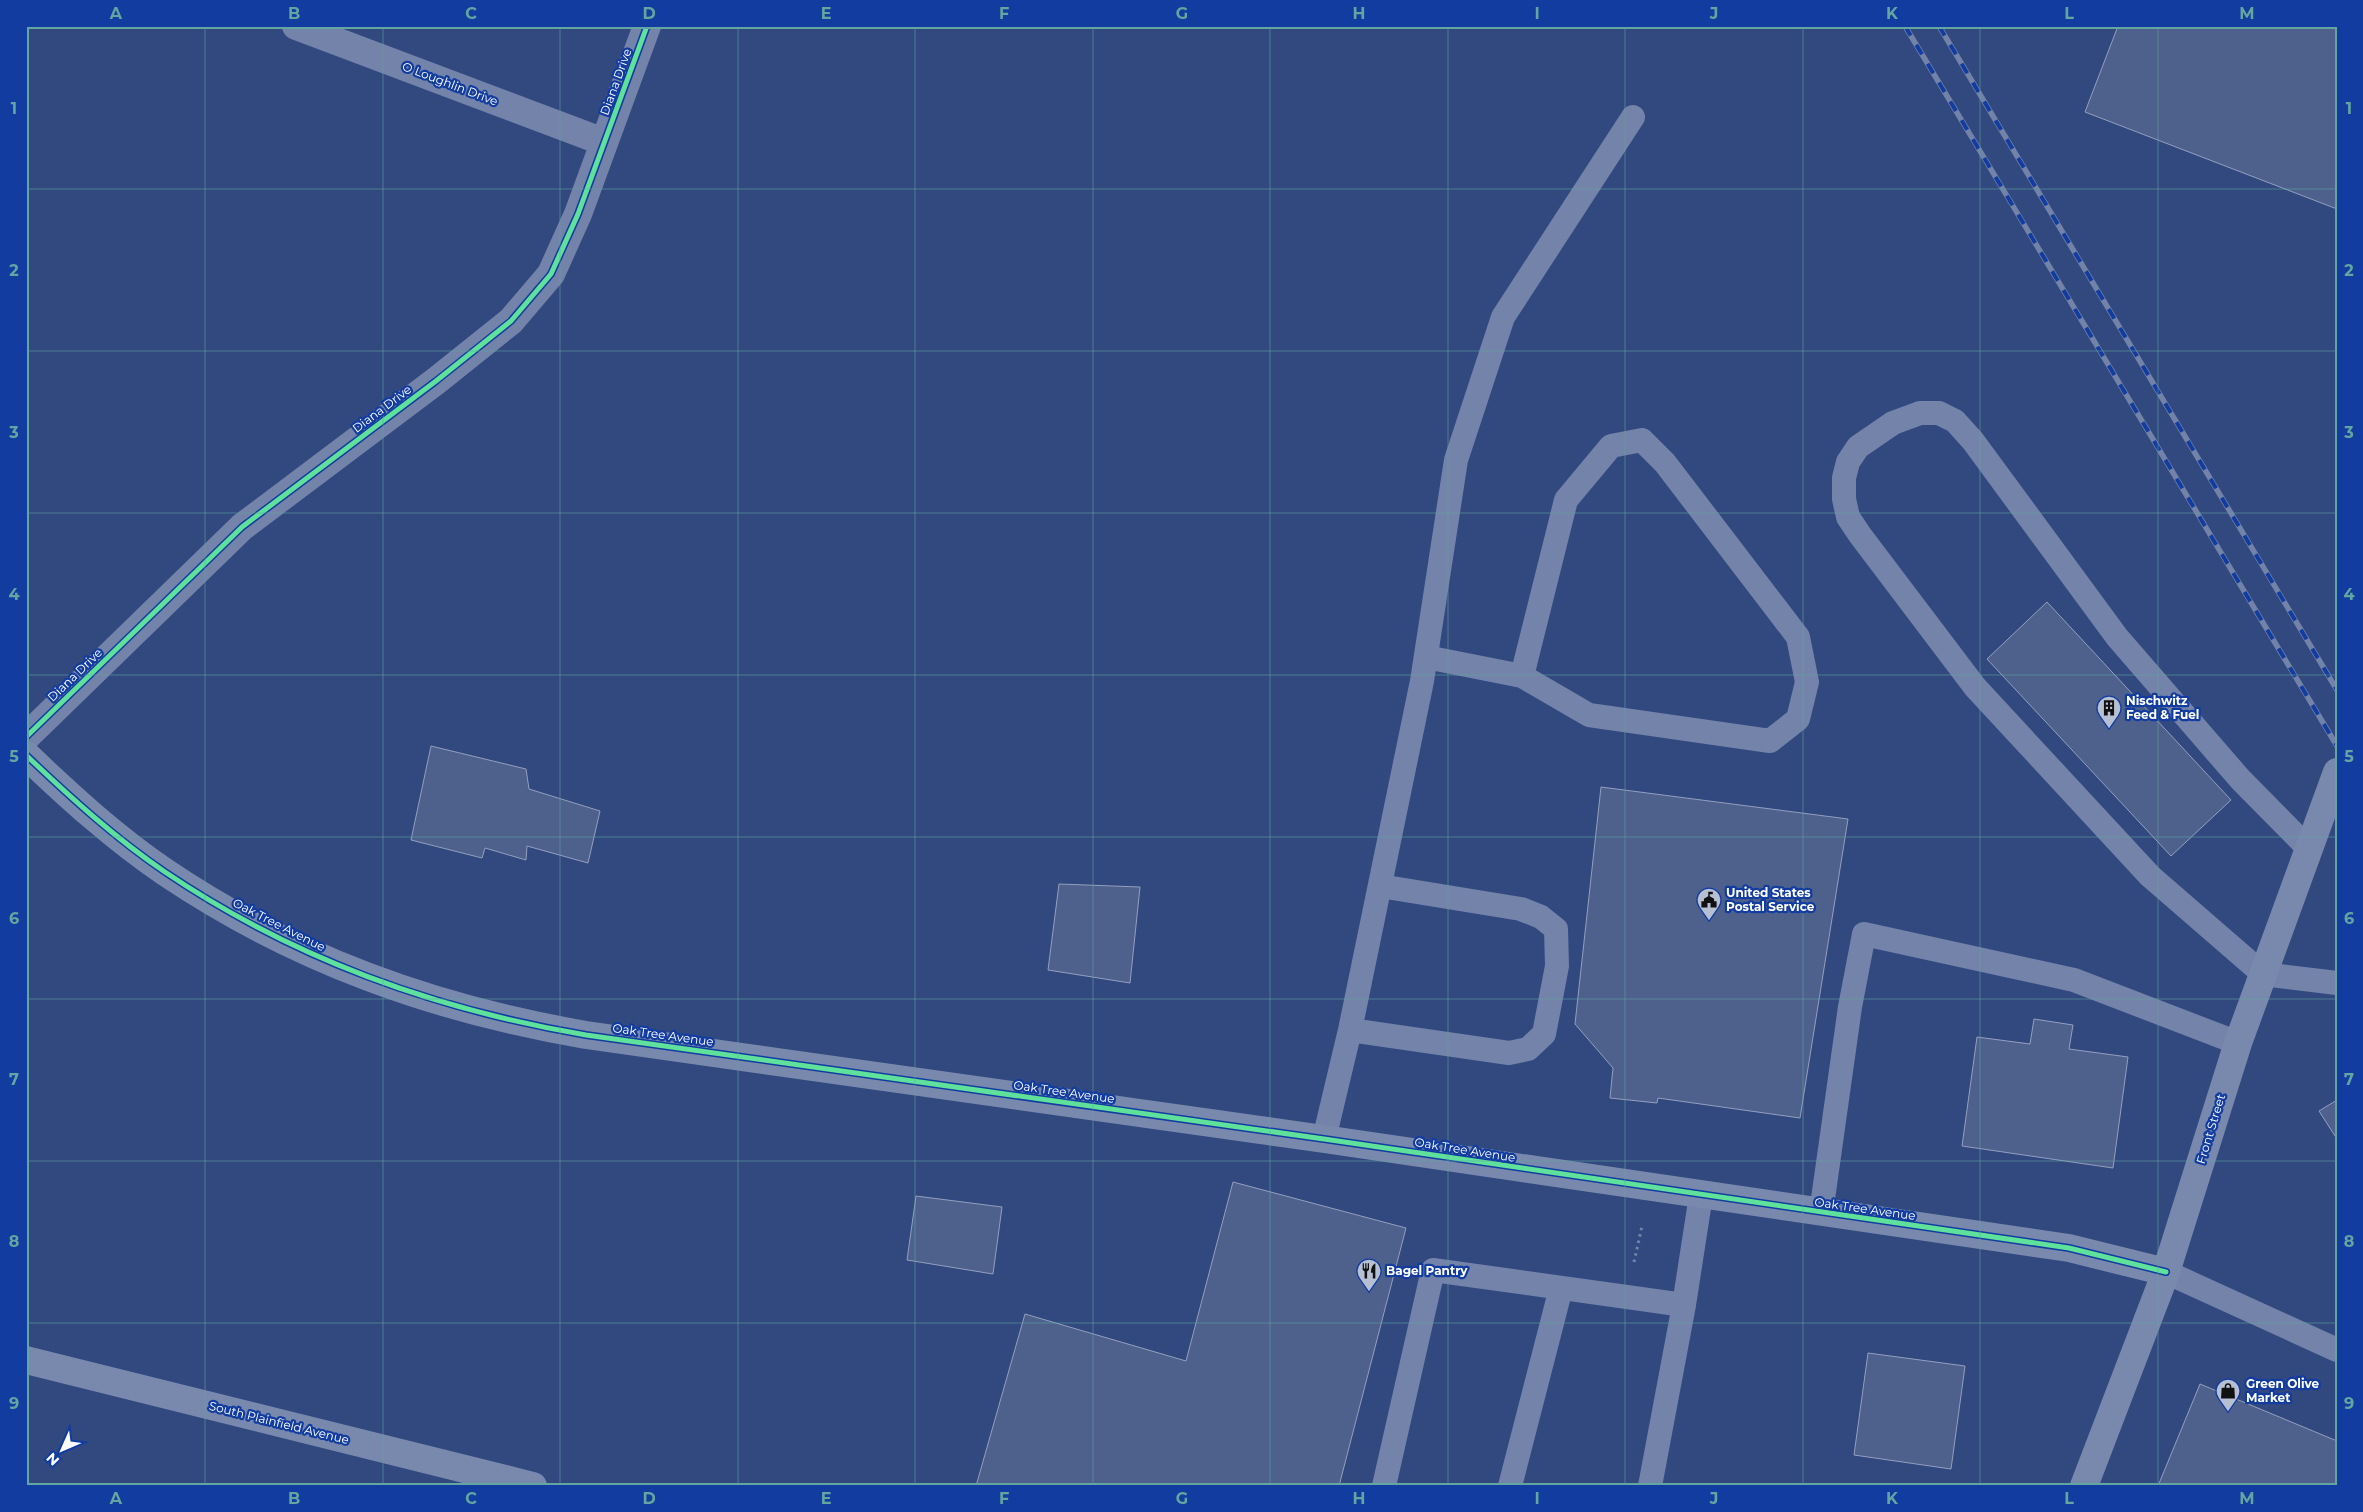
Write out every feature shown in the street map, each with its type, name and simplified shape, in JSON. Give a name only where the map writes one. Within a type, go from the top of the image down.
[{"type":"street","name":"O Loughlin Drive","points":[[296,26],[604,142]]},
{"type":"street","name":"Diana Drive","points":[[26,737],[242,527],[436,381],[511,321],[551,274],[578,214],[647,26]]},
{"type":"street","name":"Oak Tree Avenue","points":[[26,755],[73,799],[118,836],[165,871],[212,901],[259,927],[360,975],[467,1010],[527,1024],[586,1034],[2069,1248],[2166,1272]]},
{"type":"street","name":"Front Street","points":[[2084,1486],[2166,1272],[2238,1043],[2337,772]]},
{"type":"street","name":"South Plainfield Avenue","points":[[26,1360],[533,1486]]},
{"type":"lane","points":[[1324,1139],[1350,1030],[1426,657],[1456,460],[1503,317],[1633,117]]},
{"type":"lane","points":[[2309,849],[2233,772],[2123,644],[1973,441],[1955,421],[1939,413],[1920,413],[1893,423],[1858,447],[1848,462],[1844,478],[1844,499],[1848,517],[1902,593],[1975,687],[2150,876],[2263,974],[2337,983]]},
{"type":"lane","points":[[1426,657],[1522,676],[1589,715],[1770,741],[1798,719],[1807,682],[1798,637],[1665,463],[1642,440],[1611,446],[1566,500],[1522,676]]},
{"type":"lane","points":[[1350,1030],[1508,1053],[1528,1049],[1544,1034],[1557,966],[1556,929],[1541,917],[1521,909],[1380,886]]},
{"type":"lane","points":[[1821,1213],[1850,1007],[1864,934],[2074,980],[2238,1043]]},
{"type":"lane","points":[[1653,1485],[1701,1195]]},
{"type":"lane","points":[[1384,1486],[1433,1270],[1684,1305]]},
{"type":"lane","points":[[2166,1272],[2337,1350]]},
{"type":"lane","points":[[1510,1486],[1561,1288]]},
{"type":"building","points":[[2118,26],[2337,26],[2337,209],[2085,112]]},
{"type":"building","name":"Nischwitz Feed & Fuel","points":[[2047,602],[2231,800],[2171,856],[1987,659]]},
{"type":"building","points":[[431,746],[526,769],[529,789],[600,811],[588,863],[527,846],[526,860],[485,848],[482,858],[411,840]]},
{"type":"building","name":"United States Postal Service","points":[[1601,787],[1848,819],[1800,1118],[1658,1098],[1657,1103],[1610,1098],[1613,1068],[1575,1024]]},
{"type":"building","points":[[1059,884],[1140,887],[1130,983],[1048,970]]},
{"type":"building","points":[[2034,1019],[2073,1025],[2069,1049],[2128,1057],[2113,1168],[1962,1146],[1977,1037],[2030,1044]]},
{"type":"building","points":[[2337,1100],[2337,1139],[2319,1111]]},
{"type":"building","points":[[1233,1182],[1406,1228],[1339,1486],[976,1486],[1025,1314],[1186,1361]]},
{"type":"building","points":[[916,1196],[1002,1207],[993,1274],[907,1260]]},
{"type":"building","points":[[1868,1353],[1965,1366],[1951,1469],[1854,1455]]},
{"type":"building","name":"Green Olive Market","points":[[2200,1384],[2337,1441],[2337,1486],[2158,1486]]},
{"type":"railway","points":[[1905,26],[2337,746]]},
{"type":"railway","points":[[1939,26],[2337,690]]},
{"type":"cycle path","points":[[26,737],[242,527],[436,381],[511,321],[551,274],[578,214],[647,26]]},
{"type":"cycle path","points":[[26,755],[76,802],[128,845],[165,872],[214,903],[264,931],[315,955],[420,995],[474,1011],[586,1035],[1324,1139],[2069,1248],[2166,1272]]},
{"type":"place","name":"Nischwitz Feed & Fuel","points":[[2109,729]]},
{"type":"place","name":"United States Postal Service","points":[[1709,921]]},
{"type":"place","name":"Bagel Pantry","points":[[1369,1292]]},
{"type":"place","name":"Green Olive Market","points":[[2228,1412]]}]
